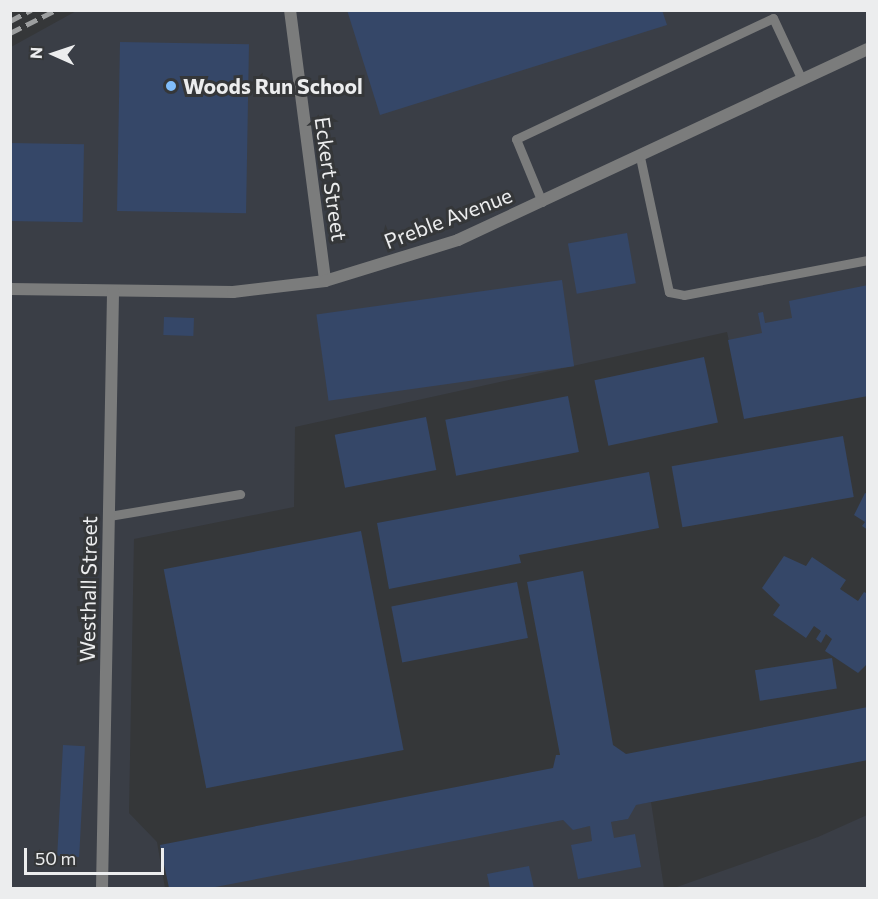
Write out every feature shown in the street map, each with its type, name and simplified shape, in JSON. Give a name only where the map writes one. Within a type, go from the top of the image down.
[{"type":"street","name":"Eckert Street","points":[[290,10],[325,281]]},
{"type":"street","name":"Preble Avenue","points":[[10,289],[233,292],[325,281],[458,240],[867,49]]},
{"type":"street","name":"Westhall Street","points":[[102,888],[113,291]]},
{"type":"lane","points":[[542,202],[516,139],[773,18],[802,80]]},
{"type":"lane","points":[[640,156],[669,292],[684,295],[867,260]]},
{"type":"lane","points":[[109,516],[240,494]]},
{"type":"shaded area","points":[[78,10],[867,11],[867,393],[745,415],[727,332],[295,427],[294,507],[134,539],[129,813],[157,842],[165,888],[11,888],[11,47]]},
{"type":"shaded area","points":[[651,802],[664,888],[201,888],[562,819],[573,829],[627,819],[633,805]]},
{"type":"shaded area","points":[[867,815],[867,888],[674,888],[818,837]]},
{"type":"building","points":[[347,10],[662,10],[667,25],[380,115]]},
{"type":"building","points":[[120,42],[249,44],[246,213],[117,211]]},
{"type":"building","points":[[10,143],[84,144],[83,222],[10,221]]},
{"type":"building","points":[[627,233],[636,283],[577,294],[568,243]]},
{"type":"building","points":[[562,280],[574,366],[329,401],[316,315]]},
{"type":"building","points":[[868,285],[868,396],[744,419],[728,340],[762,333],[758,313],[763,312],[765,323],[792,318],[789,301]]},
{"type":"building","points":[[164,317],[194,318],[193,336],[163,335]]},
{"type":"building","points":[[704,357],[718,423],[608,446],[594,380]]},
{"type":"building","points":[[568,396],[579,452],[456,476],[445,420]]},
{"type":"building","points":[[426,417],[436,470],[345,488],[335,435]]},
{"type":"building","points":[[843,436],[854,497],[682,527],[672,466]]},
{"type":"building","points":[[649,472],[659,528],[519,555],[521,563],[389,589],[377,523]]},
{"type":"building","points":[[865,493],[868,494],[868,530],[862,526],[865,522],[854,515]]},
{"type":"building","points":[[361,531],[404,750],[206,788],[164,569]]},
{"type":"building","points":[[784,556],[806,566],[812,557],[846,580],[840,589],[858,601],[864,592],[868,594],[868,663],[858,673],[825,651],[832,639],[826,634],[821,643],[816,639],[821,631],[814,626],[806,638],[773,615],[780,605],[762,588]]},
{"type":"building","points":[[583,571],[613,745],[626,754],[868,707],[868,760],[636,805],[628,819],[611,822],[614,838],[635,834],[641,867],[578,879],[571,845],[592,841],[590,826],[573,830],[563,820],[210,888],[169,888],[160,845],[553,768],[556,755],[560,755],[527,582]]},
{"type":"building","points":[[517,582],[528,638],[402,662],[391,606]]},
{"type":"building","points":[[832,658],[837,689],[760,701],[755,670]]},
{"type":"building","points":[[63,745],[85,746],[79,857],[57,856]]},
{"type":"building","points":[[529,866],[534,888],[490,888],[487,874]]},
{"type":"railway","points":[[10,21],[31,10]]},
{"type":"railway","points":[[10,33],[56,10]]},
{"type":"place","name":"Woods Run School","points":[[171,86]]}]
